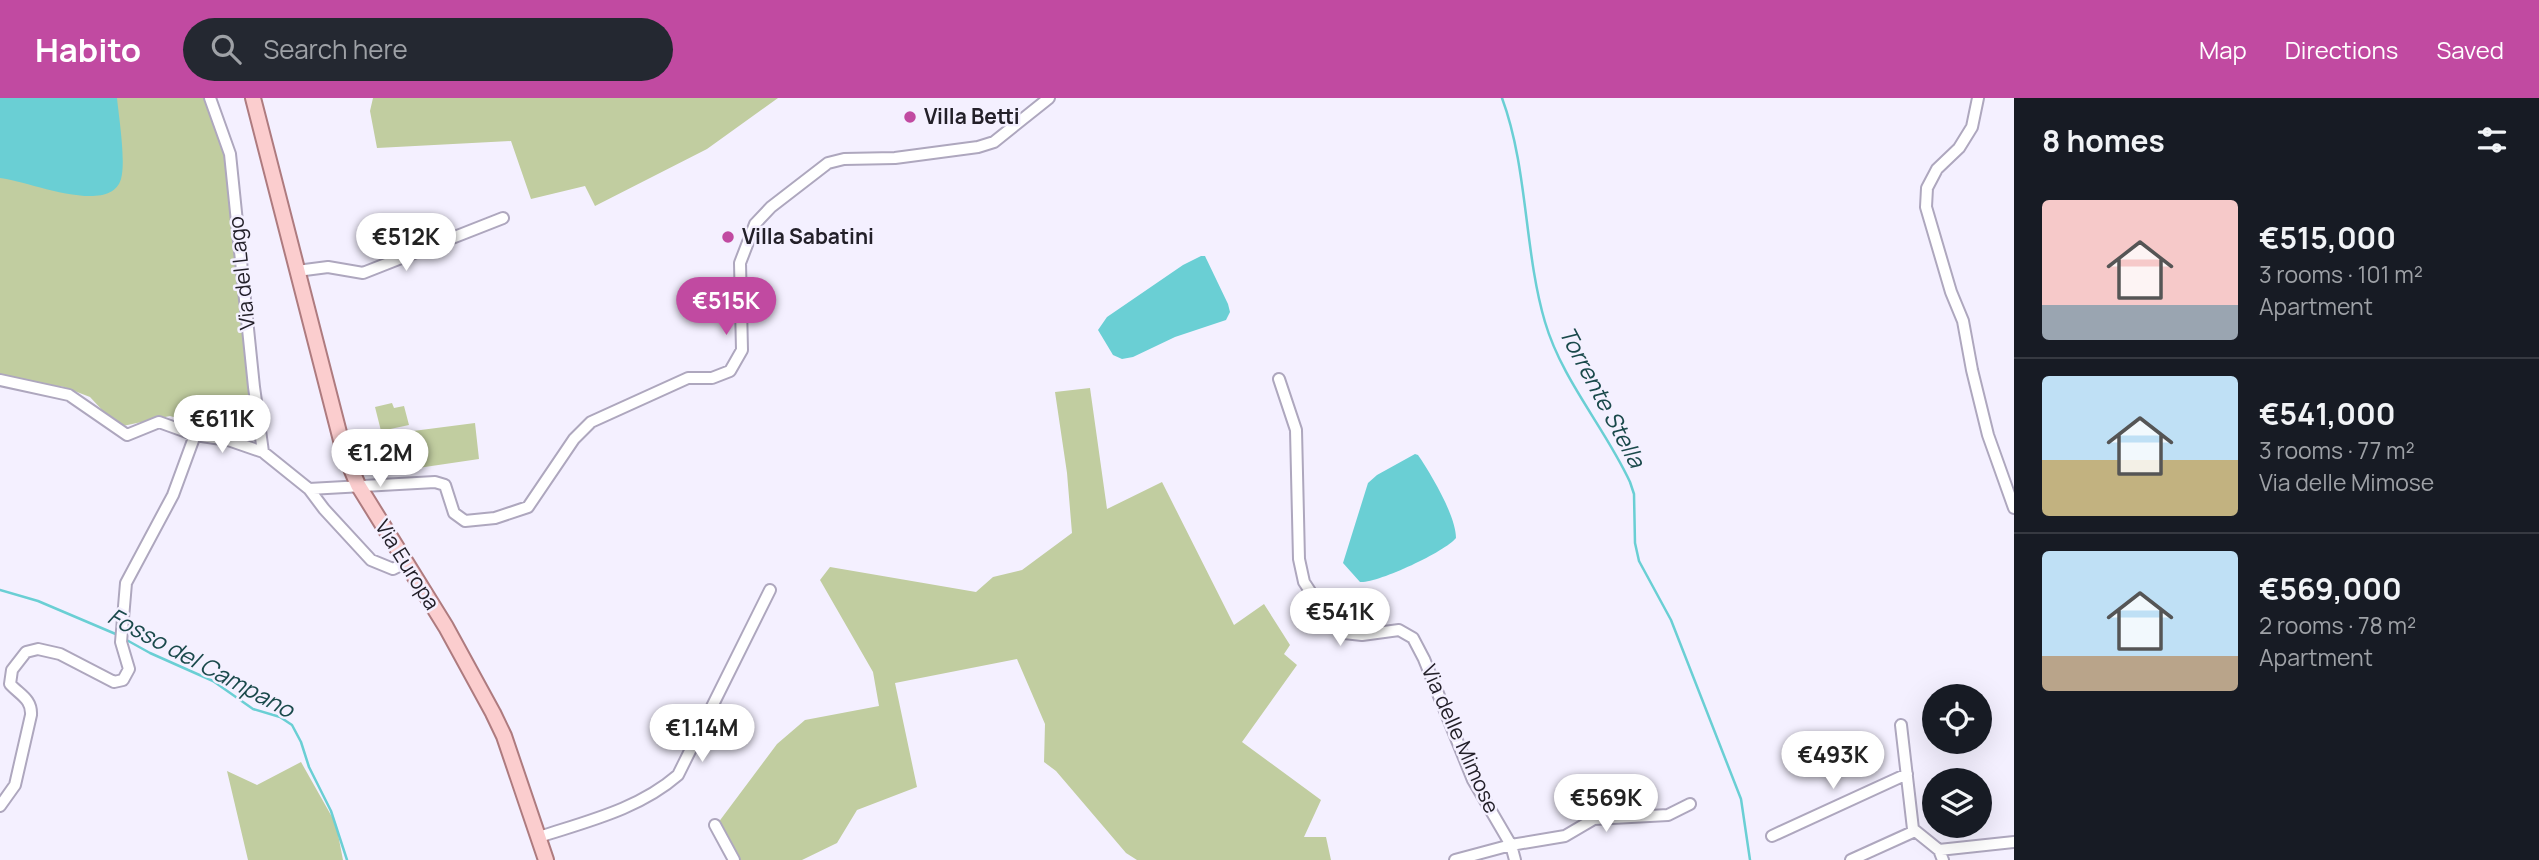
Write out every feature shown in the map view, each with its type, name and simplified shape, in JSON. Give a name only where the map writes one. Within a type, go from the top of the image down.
[{"type":"main road","name":"Via Europa","points":[[253,98],[344,452],[358,485],[446,627],[504,736],[546,860]]},
{"type":"street","name":"Via del Lago","points":[[210,98],[230,154],[263,452]]},
{"type":"street","points":[[309,489],[435,482],[445,485],[454,513],[465,521],[495,519],[528,508],[574,439],[591,422],[688,378],[712,378],[730,371],[742,350],[740,262],[755,224],[771,206],[835,160],[895,158],[978,147],[994,142],[1049,98]]},
{"type":"street","points":[[1978,98],[1972,127],[1959,148],[1937,169],[1927,188],[1926,207],[1951,292],[1963,321],[1988,435],[2014,509]]},
{"type":"street","points":[[297,271],[328,267],[363,273],[503,218]]},
{"type":"street","name":"Via delle Mimose","points":[[1279,379],[1296,430],[1299,559],[1304,582],[1331,623],[1344,633],[1362,635],[1399,631],[1413,638],[1474,780],[1511,845]]},
{"type":"street","points":[[0,380],[69,395],[127,435],[159,422],[195,435],[228,440],[263,452],[309,489],[371,560],[393,569],[407,562]]},
{"type":"street","points":[[0,806],[15,785],[32,706],[10,684],[12,670],[26,652],[38,649],[50,651],[114,682],[123,680],[129,668],[121,637],[126,583],[173,495],[195,435]]},
{"type":"street","points":[[539,837],[635,804],[661,790],[678,775],[770,590]]},
{"type":"street","points":[[1902,726],[1915,831],[1941,855],[2014,842]]},
{"type":"street","points":[[1772,836],[1907,774]]},
{"type":"street","points":[[1455,860],[1511,845],[1565,836],[1594,820],[1668,815],[1690,804]]},
{"type":"street","points":[[715,825],[734,860]]},
{"type":"street","points":[[1851,860],[1915,831]]},
{"type":"street","points":[[1511,845],[1515,860]]},
{"type":"green space","points":[[0,98],[205,98],[225,151],[253,412],[209,427],[170,416],[118,427],[90,397],[64,387],[0,377]]},
{"type":"green space","points":[[373,98],[778,98],[707,149],[595,206],[585,186],[531,199],[511,141],[377,148],[370,111]]},
{"type":"green space","points":[[1090,388],[1107,509],[1162,482],[1234,625],[1264,604],[1290,645],[1284,654],[1297,665],[1242,742],[1321,800],[1304,837],[1326,837],[1331,860],[1137,860],[1126,853],[1056,771],[1044,762],[1045,724],[1017,659],[895,683],[917,787],[857,810],[837,843],[802,860],[740,860],[718,823],[777,744],[805,720],[879,706],[873,672],[820,580],[830,567],[976,592],[993,577],[1022,570],[1072,533],[1067,473],[1055,392]]},
{"type":"green space","points":[[392,403],[394,408],[404,406],[409,425],[381,431],[375,407]]},
{"type":"green space","points":[[475,423],[479,459],[418,468],[413,431]]},
{"type":"green space","points":[[301,762],[336,824],[343,860],[248,860],[227,771],[257,785]]},
{"type":"water","points":[[0,98],[117,98],[123,162],[121,179],[114,190],[101,195],[66,194],[0,178]]},
{"type":"water","points":[[1205,256],[1228,304],[1230,312],[1226,320],[1175,337],[1133,357],[1122,359],[1113,355],[1098,330],[1107,317],[1183,265]]},
{"type":"water","points":[[1415,454],[1442,495],[1452,518],[1456,538],[1439,551],[1410,566],[1380,578],[1360,582],[1343,563],[1368,483]]},
{"type":"waterway","name":"Torrente Stella","points":[[1502,98],[1517,153],[1533,267],[1545,322],[1562,364],[1630,482],[1634,494],[1635,543],[1639,561],[1671,620],[1741,799],[1750,860]]},
{"type":"waterway","name":"Fosso del Campano","points":[[0,590],[38,601],[118,635]]},
{"type":"waterway","name":"Fosso del Campano","points":[[123,638],[213,681],[253,709],[280,717],[292,725],[331,811],[347,860]]},
{"type":"place","name":"Villa Betti","points":[[910,117]]},
{"type":"place","name":"Villa Sabatini","points":[[728,237]]}]
